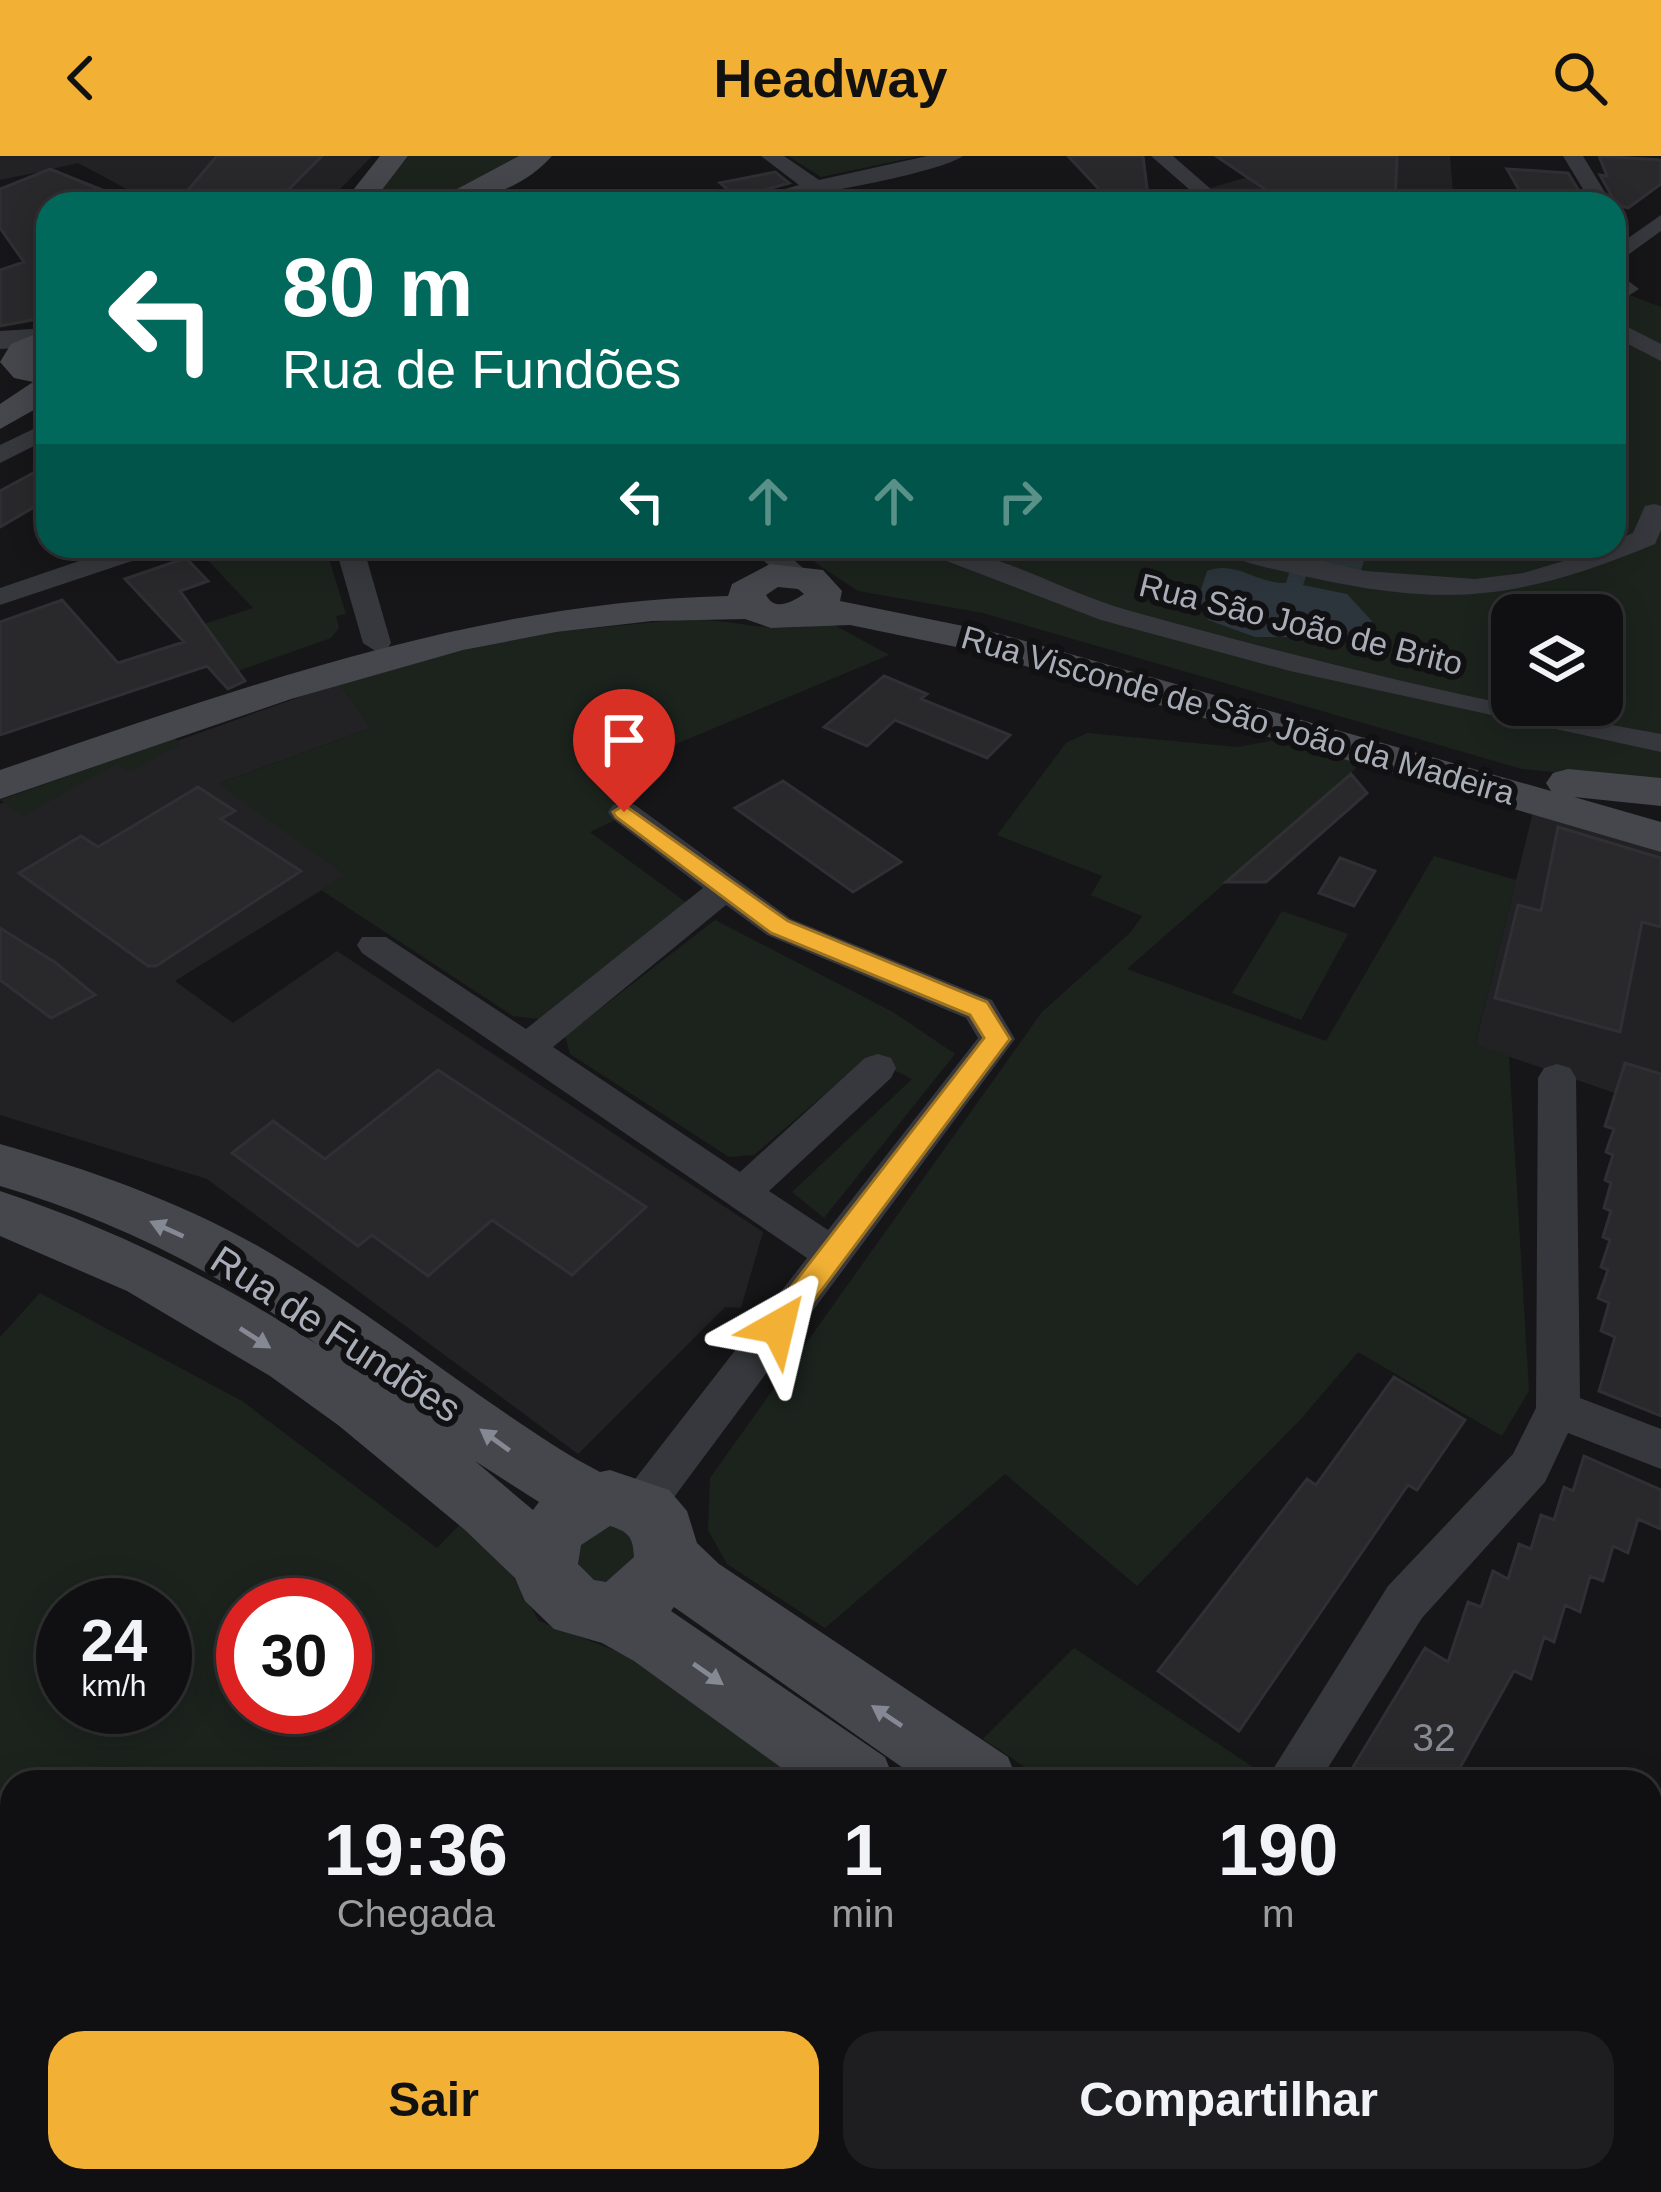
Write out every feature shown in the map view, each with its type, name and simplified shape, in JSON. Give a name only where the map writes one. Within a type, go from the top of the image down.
[{"type":"main road","points":[[369,192],[374,177],[394,156]]},
{"type":"main road","points":[[490,192],[525,183]]},
{"type":"main road","points":[[14,366],[26,348],[36,343]]},
{"type":"main road","points":[[0,419],[36,396]]},
{"type":"main road","name":"Rua Visconde de São João da Madeira","points":[[0,766],[377,643],[527,609],[777,581],[1028,637],[1484,768],[1622,791],[1661,792]]},
{"type":"main road","name":"Rua Visconde de São João da Madeira","points":[[0,785],[424,644],[531,621],[690,606],[777,581],[850,613],[1002,646],[1661,837]]},
{"type":"main road","name":"Rua de Fundões","points":[[0,1165],[68,1183],[211,1249],[288,1293],[541,1474],[634,1521],[696,1585],[966,1770]]},
{"type":"main road","name":"Rua de Fundões","points":[[0,1214],[169,1286],[246,1332],[465,1486],[545,1563],[548,1580],[572,1605],[609,1612],[657,1639],[843,1770]]},
{"type":"main road","points":[[545,1563],[553,1531],[578,1507],[634,1521],[649,1594],[609,1612]]},
{"type":"street","points":[[771,156],[818,189]]},
{"type":"street","points":[[803,192],[953,156]]},
{"type":"street","points":[[1133,156],[1169,188]]},
{"type":"street","points":[[1161,156],[1204,192]]},
{"type":"street","points":[[1573,156],[1595,192]]},
{"type":"street","points":[[1626,249],[1661,220]]},
{"type":"street","points":[[1626,230],[1641,236]]},
{"type":"street","points":[[1626,334],[1661,354]]},
{"type":"street","points":[[0,455],[36,436]]},
{"type":"street","points":[[1626,546],[1646,538],[1654,512]]},
{"type":"street","points":[[0,597],[113,558]]},
{"type":"street","points":[[352,558],[377,643]]},
{"type":"street","name":"Rua São João de Brito","points":[[964,558],[1111,614],[1290,662],[1661,743]]},
{"type":"street","points":[[1287,558],[1398,582],[1472,587],[1550,574],[1593,558]]},
{"type":"street","points":[[624,812],[779,927],[979,1009],[997,1039],[634,1521]]},
{"type":"street","points":[[526,1049],[727,886]]},
{"type":"street","points":[[374,946],[832,1254]]},
{"type":"street","points":[[742,1192],[878,1068]]},
{"type":"street","points":[[1298,1770],[1406,1602],[1528,1468],[1558,1409],[1557,1078]]},
{"type":"street","points":[[1558,1409],[1661,1449]]},
{"type":"shaded area","points":[[0,156],[372,156],[338,192],[132,192],[78,163],[52,169],[113,192],[36,192],[36,209],[0,225],[0,189],[44,171],[0,180]]},
{"type":"shaded area","points":[[409,156],[524,156],[458,192],[378,192]]},
{"type":"shaded area","points":[[788,156],[920,156],[821,177]]},
{"type":"shaded area","points":[[1303,156],[1450,156],[1453,192],[1215,192],[1210,188],[1301,162]]},
{"type":"shaded area","points":[[1626,294],[1661,307],[1661,782],[1522,769],[983,613],[858,591],[811,558],[1626,558]]},
{"type":"shaded area","points":[[205,558],[329,558],[346,614],[336,616],[339,628],[331,638],[238,671],[204,624],[253,608]]},
{"type":"shaded area","points":[[1293,558],[1365,558],[1361,570],[1312,560],[1303,585],[1347,594],[1372,621],[1366,628],[1369,637],[1255,637],[1208,620],[1199,596],[1207,571],[1218,568],[1286,583]]},
{"type":"shaded area","points":[[686,619],[773,627],[829,622],[889,655],[633,762],[641,777],[616,800],[613,821],[590,832],[687,903],[540,1019],[513,1016],[321,890],[345,875],[218,784],[371,728],[339,683],[428,656],[535,634]]},
{"type":"shaded area","points":[[339,683],[371,728],[220,783],[346,875],[175,981],[233,1023],[337,951],[763,1232],[741,1308],[725,1307],[578,1454],[207,1179],[0,1115],[0,804]]},
{"type":"shaded area","points":[[1087,733],[1238,747],[1282,739],[1363,762],[1127,969],[1326,1041],[1434,856],[1516,880],[1475,1044],[1509,1056],[1529,1391],[1502,1436],[1358,1352],[1301,1419],[1137,1586],[1005,1474],[825,1628],[727,1564],[708,1530],[710,1478],[1042,1012],[1131,932],[1142,916],[1091,895],[1102,876],[997,835],[1066,743]]},
{"type":"shaded area","points":[[175,738],[180,745],[130,772],[117,764],[23,816],[0,800]]},
{"type":"shaded area","points":[[1534,808],[1661,847],[1661,1109],[1475,1045]]},
{"type":"shaded area","points":[[1282,911],[1348,934],[1301,1020],[1232,993]]},
{"type":"shaded area","points":[[715,920],[893,1012],[955,1054],[824,1218],[792,1192],[912,1079],[868,1057],[754,1155],[729,1157],[570,1054],[565,1036]]},
{"type":"shaded area","points":[[40,1293],[242,1401],[437,1548],[466,1518],[493,1542],[539,1621],[647,1663],[794,1770],[0,1770],[0,1337]]},
{"type":"shaded area","points":[[602,1521],[646,1534],[629,1583],[594,1584],[579,1568],[578,1546]]},
{"type":"shaded area","points":[[1074,1648],[1253,1767],[1029,1770],[983,1739]]},
{"type":"building","points":[[217,156],[322,156],[286,192],[186,192]]},
{"type":"building","points":[[1068,156],[1143,156],[1148,192],[1098,192]]},
{"type":"building","points":[[1216,156],[1397,156],[1396,192],[1269,192]]},
{"type":"building","points":[[1599,156],[1661,160],[1661,184],[1628,208],[1626,192],[1609,192],[1600,175],[1607,176]]},
{"type":"building","points":[[50,169],[107,192],[36,192],[36,319],[0,326],[0,270],[24,262],[0,228],[0,189]]},
{"type":"building","points":[[1507,169],[1568,173],[1580,192],[1520,192]]},
{"type":"building","points":[[775,172],[789,183],[758,192],[730,192],[720,183]]},
{"type":"building","points":[[36,472],[36,506],[0,527],[0,491]]},
{"type":"building","points":[[186,558],[208,581],[180,591],[245,681],[228,689],[207,666],[0,735],[0,622],[62,600],[118,663],[184,642],[125,579]]},
{"type":"building","points":[[884,676],[927,694],[921,699],[1010,735],[987,758],[895,720],[867,746],[824,727]]},
{"type":"building","points":[[1351,774],[1367,793],[1266,882],[1226,882]]},
{"type":"building","points":[[783,781],[901,862],[853,892],[735,808]]},
{"type":"building","points":[[198,787],[235,811],[221,819],[301,871],[156,966],[148,966],[19,873],[81,836],[98,847]]},
{"type":"building","points":[[1558,827],[1661,858],[1661,927],[1642,922],[1620,1032],[1495,998],[1518,905],[1541,911]]},
{"type":"building","points":[[1340,858],[1375,871],[1354,906],[1319,893]]},
{"type":"building","points":[[0,928],[56,963],[95,995],[51,1018],[0,980]]},
{"type":"building","points":[[1625,1063],[1661,1074],[1661,1416],[1599,1391],[1615,1337],[1601,1331],[1609,1303],[1598,1298],[1608,1270],[1601,1267],[1610,1240],[1603,1237],[1611,1211],[1604,1208],[1611,1183],[1605,1180],[1613,1155],[1606,1152],[1614,1129],[1605,1126]]},
{"type":"building","points":[[438,1070],[646,1207],[572,1275],[492,1220],[428,1276],[372,1235],[358,1246],[232,1153],[273,1121],[325,1159]]},
{"type":"building","points":[[1394,1377],[1465,1420],[1417,1490],[1408,1485],[1239,1731],[1158,1671],[1307,1479],[1316,1485]]},
{"type":"building","points":[[1584,1456],[1661,1490],[1661,1529],[1638,1519],[1628,1553],[1613,1546],[1603,1581],[1590,1576],[1580,1612],[1565,1605],[1554,1642],[1544,1637],[1531,1679],[1514,1671],[1459,1770],[1351,1770],[1425,1648],[1448,1662],[1468,1602],[1481,1607],[1493,1571],[1508,1579],[1519,1544],[1531,1549],[1541,1515],[1554,1520],[1564,1487],[1573,1491]]},
{"type":"route","points":[[624,812],[779,927],[979,1009],[997,1039],[778,1327]]}]
